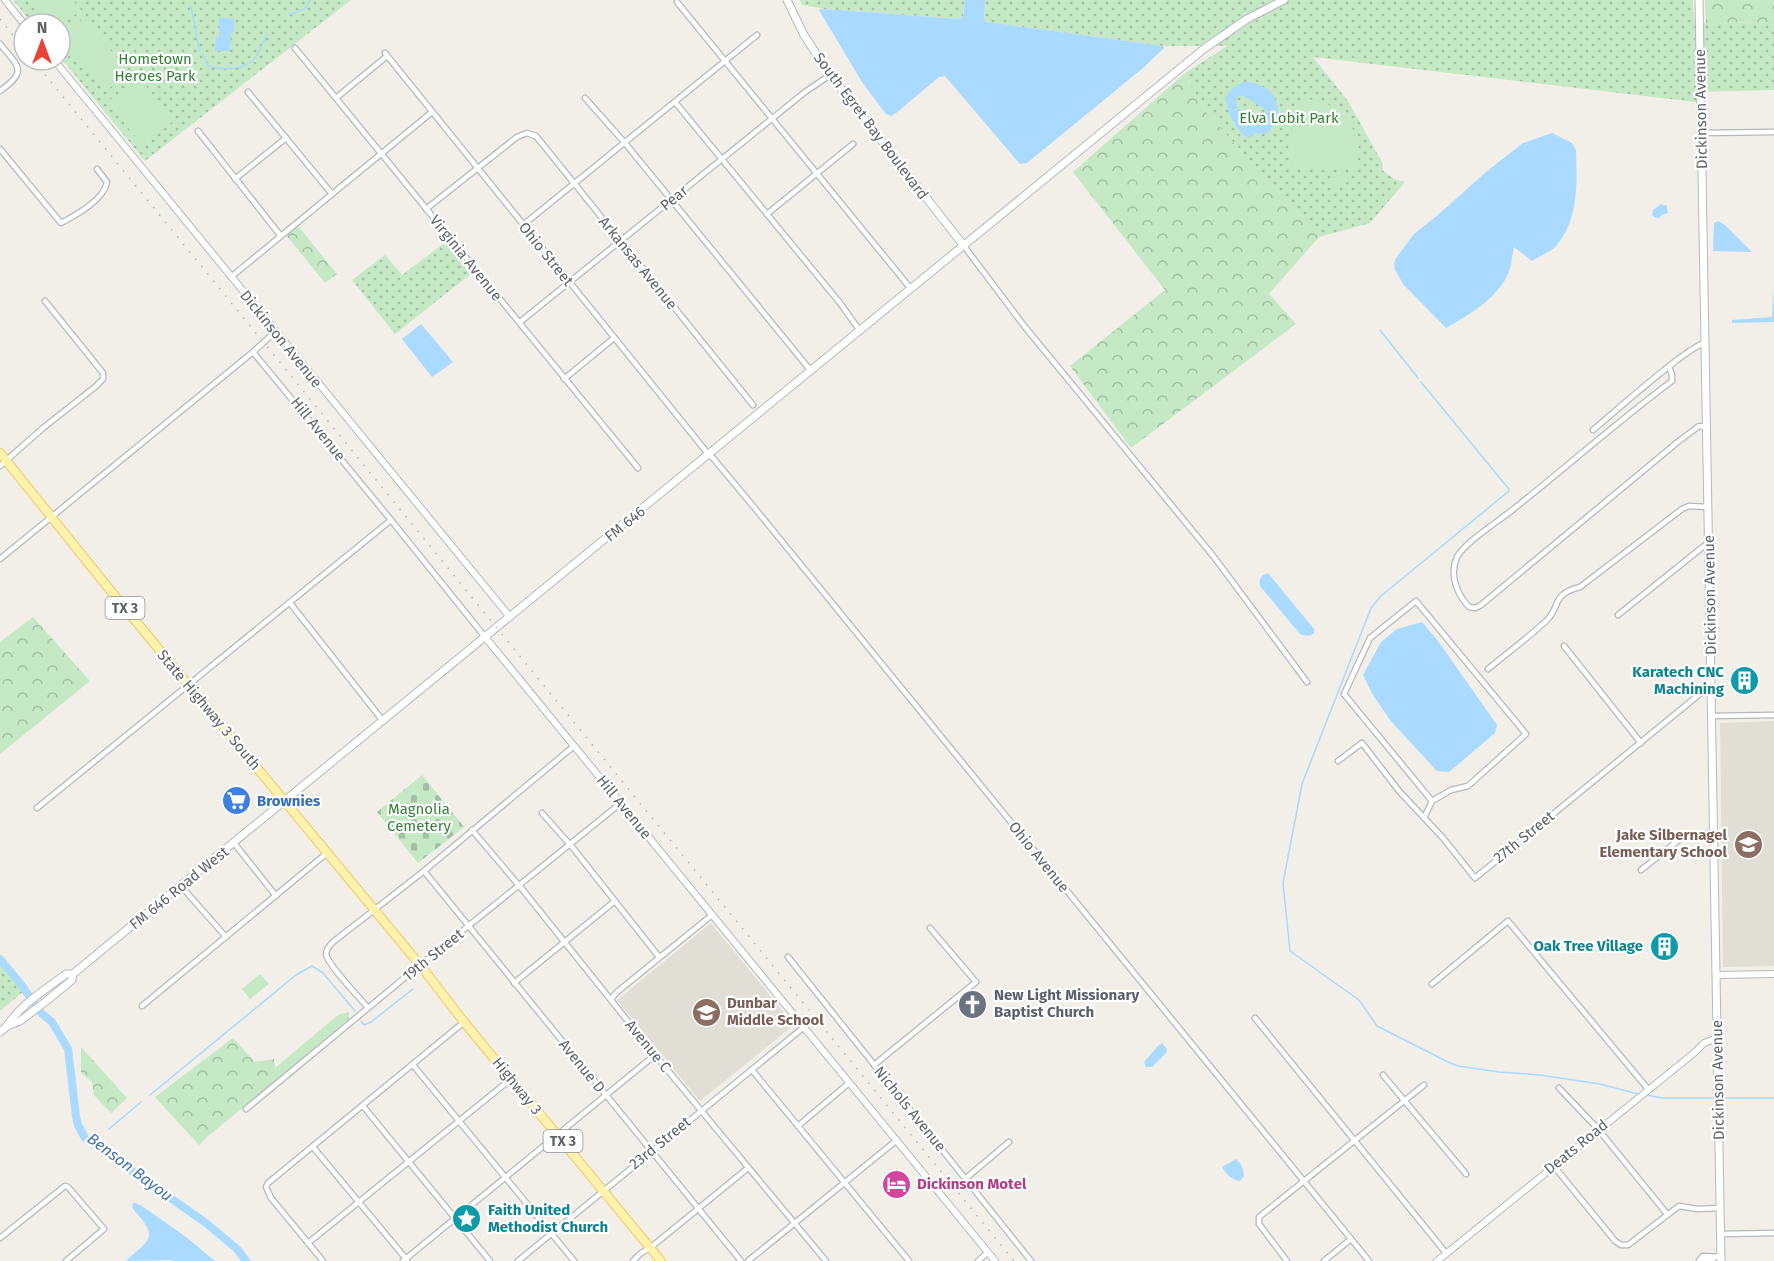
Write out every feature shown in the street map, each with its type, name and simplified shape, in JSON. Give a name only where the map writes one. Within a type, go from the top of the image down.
[{"type":"main road","name":"South Egret Bay Boulevard","points":[[787,0],[804,35],[830,75],[964,246]]},
{"type":"main road","name":"FM 646","points":[[285,802],[1205,48],[1247,19],[1284,0]]},
{"type":"main road","name":"Dickinson Avenue","points":[[1699,0],[1720,1258]]},
{"type":"main road","name":"State Highway 3 South","points":[[0,453],[3,463],[52,517],[420,965],[464,1022]]},
{"type":"main road","name":"FM 646 Road West","points":[[0,1032],[23,1007],[66,974],[73,974],[285,802]]},
{"type":"main road","name":"FM 646 Road West","points":[[7,1026],[20,1021],[45,1002],[72,980],[73,974]]},
{"type":"main road","name":"Highway 3","points":[[464,1022],[661,1261]]},
{"type":"street","points":[[5,0],[14,12]]},
{"type":"street","points":[[677,2],[911,289]]},
{"type":"street","points":[[523,225],[757,35]]},
{"type":"street","points":[[0,44],[18,70],[16,78],[0,91]]},
{"type":"street","name":"Virginia Avenue","points":[[295,48],[638,468]]},
{"type":"street","name":"Ohio Street","points":[[336,98],[386,55],[709,455]]},
{"type":"street","name":"Dickinson Avenue","points":[[64,72],[510,617]]},
{"type":"street","name":"Pear","points":[[519,322],[830,75]]},
{"type":"street","points":[[248,92],[332,194]]},
{"type":"street","points":[[585,98],[625,143],[811,372]]},
{"type":"street","points":[[675,102],[840,303],[860,331]]},
{"type":"street","points":[[231,277],[432,112]]},
{"type":"street","points":[[198,131],[280,236]]},
{"type":"street","points":[[1701,133],[1774,132]]},
{"type":"street","name":"Arkansas Avenue","points":[[478,169],[518,137],[527,133],[534,134],[753,405]]},
{"type":"street","points":[[235,179],[286,138]]},
{"type":"street","points":[[767,214],[853,144]]},
{"type":"street","points":[[0,149],[61,223],[80,213],[105,191],[107,182],[98,169]]},
{"type":"street","points":[[426,209],[478,169]]},
{"type":"street","points":[[964,246],[1025,327],[1214,557],[1308,682]]},
{"type":"street","points":[[3,463],[95,387],[103,377],[103,373],[45,301]]},
{"type":"street","points":[[0,559],[275,332]]},
{"type":"street","points":[[564,379],[614,338]]},
{"type":"street","points":[[1593,430],[1696,346],[1705,343]]},
{"type":"street","name":"Hill Avenue","points":[[253,352],[995,1261]]},
{"type":"street","points":[[1669,368],[1672,381],[1458,556],[1454,568],[1456,589],[1465,603],[1475,608],[1481,605],[1696,428],[1706,427]]},
{"type":"street","name":"Ohio Avenue","points":[[709,455],[1369,1261]]},
{"type":"street","points":[[1488,669],[1548,619],[1561,596],[1580,587],[1682,509],[1689,506],[1708,507]]},
{"type":"street","points":[[37,808],[391,519]]},
{"type":"street","points":[[1618,615],[1709,542]]},
{"type":"street","points":[[1424,818],[1431,801],[1450,790],[1468,786],[1526,734],[1416,601],[1370,638],[1344,694],[1431,801]]},
{"type":"street","points":[[290,603],[383,722]]},
{"type":"street","points":[[1564,646],[1641,743]]},
{"type":"street","name":"27th Street","points":[[1338,761],[1362,743],[1399,791],[1443,838],[1475,878],[1701,693],[1711,688]]},
{"type":"street","points":[[1712,716],[1774,715]]},
{"type":"street","points":[[368,1008],[332,965],[326,955],[330,945],[424,871],[574,746]]},
{"type":"street","points":[[524,788],[528,794]]},
{"type":"street","name":"19th Street","points":[[246,1109],[621,803]]},
{"type":"street","points":[[542,813],[570,844],[659,957]]},
{"type":"street","name":"Avenue C","points":[[472,830],[826,1261]]},
{"type":"street","points":[[1641,870],[1685,835],[1714,833]]},
{"type":"street","points":[[234,843],[276,896]]},
{"type":"street","points":[[142,1006],[327,853]]},
{"type":"street","name":"Avenue D","points":[[424,871],[741,1261]]},
{"type":"street","points":[[181,886],[226,937]]},
{"type":"street","points":[[514,983],[615,901]]},
{"type":"street","points":[[611,999],[712,915]]},
{"type":"street","points":[[1431,984],[1508,921],[1648,1089]]},
{"type":"street","points":[[874,1065],[976,982],[930,928]]},
{"type":"street","name":"Nichols Avenue","points":[[788,957],[1031,1261]]},
{"type":"street","points":[[1717,975],[1774,974]]},
{"type":"street","points":[[1255,1018],[1446,1253]]},
{"type":"street","points":[[323,1261],[271,1198],[266,1187],[268,1183],[464,1022]]},
{"type":"street","name":"23rd Street","points":[[518,1261],[804,1027]]},
{"type":"street","name":"Deats Road","points":[[1437,1261],[1704,1043],[1718,1038]]},
{"type":"street","points":[[313,1147],[405,1260],[655,1055]]},
{"type":"street","points":[[414,1065],[574,1261]]},
{"type":"street","points":[[752,1070],[909,1261]]},
{"type":"street","points":[[1383,1075],[1466,1174]]},
{"type":"street","points":[[308,1243],[511,1078]]},
{"type":"street","points":[[798,1126],[849,1083]]},
{"type":"street","points":[[1287,1261],[1258,1221],[1259,1217],[1424,1085]]},
{"type":"street","points":[[1559,1088],[1598,1129],[1667,1214]]},
{"type":"street","points":[[363,1106],[490,1261]]},
{"type":"street","points":[[748,1261],[897,1140]]},
{"type":"street","points":[[965,1179],[1009,1142]]},
{"type":"street","points":[[1554,1165],[1583,1203],[1621,1245],[1628,1245],[1678,1206],[1697,1209],[1720,1208]]},
{"type":"street","points":[[633,1261],[748,1168]]},
{"type":"street","points":[[0,1238],[65,1186],[68,1186],[104,1229],[66,1261]]},
{"type":"street","points":[[1721,1234],[1774,1233]]},
{"type":"street","points":[[1324,1261],[1351,1239]]},
{"type":"street","points":[[978,1261],[988,1252]]},
{"type":"street","points":[[1700,1261],[1703,1257],[1720,1258]]},
{"type":"shaded area","name":"Jake Silbernagel Elementary School","points":[[1774,721],[1774,966],[1723,967],[1720,723]]},
{"type":"shaded area","name":"Dunbar Middle School","points":[[711,923],[794,1025],[700,1101],[617,1000]]},
{"type":"green space","name":"Hometown Heroes Park","points":[[13,0],[351,0],[145,161],[72,72],[72,12],[23,12]]},
{"type":"green space","points":[[27,0],[73,0],[81,10],[72,17],[72,12],[36,12]]},
{"type":"green space","points":[[800,0],[965,0],[963,16],[960,19],[825,9],[802,5]]},
{"type":"green space","name":"Elva Lobit Park","points":[[985,0],[1693,0],[1694,20],[1706,23],[1774,22],[1774,90],[1696,92],[1696,102],[1313,57],[1348,101],[1383,164],[1382,170],[1394,179],[1405,182],[1370,223],[1319,237],[1206,112],[1184,74],[1227,46],[1163,46],[986,22],[984,19]]},
{"type":"green space","points":[[1705,0],[1774,0],[1774,22],[1706,23]]},
{"type":"green space","points":[[84,18],[129,72],[105,92],[72,52],[72,28]]},
{"type":"green space","points":[[1184,74],[1206,112],[1319,237],[1269,294],[1296,324],[1131,448],[1070,366],[1165,290],[1073,172]]},
{"type":"green space","points":[[139,77],[174,121],[143,146],[107,102]]},
{"type":"green space","points":[[1307,99],[1320,101],[1341,110],[1357,136],[1359,150],[1357,167],[1328,171],[1293,167],[1289,161],[1295,101]]},
{"type":"green space","points":[[1345,172],[1351,179],[1338,189],[1332,182]]},
{"type":"green space","points":[[298,226],[337,274],[325,283],[286,235]]},
{"type":"green space","points":[[447,241],[472,273],[395,334],[352,280],[385,255],[402,275]]},
{"type":"green space","points":[[33,617],[90,681],[0,754],[0,642]]},
{"type":"green space","name":"Magnolia Cemetery","points":[[422,775],[464,827],[418,863],[377,812]]},
{"type":"green space","points":[[0,960],[25,990],[0,1011]]},
{"type":"green space","points":[[260,974],[269,984],[250,999],[242,989]]},
{"type":"green space","points":[[349,1012],[349,1019],[199,1145],[155,1097],[233,1038],[255,1062],[274,1059],[275,1068],[338,1015]]},
{"type":"green space","points":[[81,1047],[127,1098],[111,1113],[94,1095],[92,1082],[81,1073]]},
{"type":"water","points":[[965,0],[985,0],[984,19],[986,22],[1163,46],[1164,48],[1143,68],[1027,163],[1020,164],[945,76],[939,77],[896,113],[891,116],[886,114],[862,82],[819,10],[960,19],[963,16]]},
{"type":"water","points":[[219,18],[234,19],[230,51],[215,51],[216,37],[219,37]]},
{"type":"water","points":[[1243,82],[1254,83],[1271,92],[1278,107],[1277,116],[1266,134],[1255,133],[1248,138],[1239,130],[1232,119],[1226,101],[1226,96]],"holes":[[[1244,96],[1266,110],[1266,113],[1251,127],[1237,107],[1237,98]]]},
{"type":"water","points":[[1552,133],[1572,143],[1576,150],[1575,200],[1564,235],[1554,248],[1532,261],[1514,247],[1509,271],[1498,289],[1483,304],[1446,328],[1403,284],[1395,270],[1396,258],[1414,234],[1486,172],[1523,143]]},
{"type":"water","points":[[1661,204],[1667,206],[1668,213],[1656,218],[1652,215],[1653,210]]},
{"type":"water","points":[[1718,221],[1752,252],[1713,251],[1714,223]]},
{"type":"water","points":[[1773,286],[1774,322],[1732,323],[1732,320],[1772,317]]},
{"type":"water","points":[[421,324],[453,362],[432,377],[402,339]]},
{"type":"water","points":[[1268,573],[1314,629],[1314,633],[1307,636],[1300,634],[1260,586],[1261,577]]},
{"type":"water","points":[[1422,622],[1497,725],[1495,733],[1449,772],[1437,771],[1390,720],[1363,675],[1381,642],[1397,629]]},
{"type":"water","points":[[1162,1043],[1167,1049],[1166,1053],[1152,1067],[1146,1067],[1144,1062]]},
{"type":"water","points":[[1236,1159],[1244,1173],[1240,1181],[1230,1176],[1222,1167]]},
{"type":"water","points":[[133,1203],[142,1206],[186,1237],[215,1261],[126,1261],[149,1238],[147,1227],[133,1209]]},
{"type":"waterway","points":[[289,15],[306,8],[310,0]]},
{"type":"waterway","points":[[190,6],[200,51]]},
{"type":"waterway","points":[[203,54],[208,66],[237,68],[254,58],[267,35]]},
{"type":"waterway","points":[[1380,330],[1418,378]]},
{"type":"waterway","points":[[1421,382],[1509,491],[1381,596],[1371,608],[1302,784],[1283,883],[1290,951],[1359,1000],[1377,1026],[1450,1063],[1499,1072],[1540,1075],[1600,1084],[1638,1094]]},
{"type":"waterway","name":"Benson Bayou","points":[[0,959],[42,1014],[52,1022],[68,1049],[76,1116],[85,1138],[206,1223],[237,1249],[246,1261]]},
{"type":"waterway","points":[[150,1095],[296,975],[312,966],[323,973],[355,1011]]},
{"type":"waterway","points":[[361,1021],[364,1025],[371,1022],[413,989]]},
{"type":"waterway","points":[[1646,1095],[1663,1098],[1716,1098]]},
{"type":"waterway","points":[[1721,1098],[1774,1098]]},
{"type":"waterway","points":[[109,1129],[141,1102]]},
{"type":"railway","points":[[0,19],[12,34]]},
{"type":"railway","points":[[43,72],[1014,1261]]},
{"type":"place","name":"Karatech CNC Machining","points":[[1745,681]]},
{"type":"place","name":"Brownies","points":[[236,801]]},
{"type":"place","name":"Jake Silbernagel Elementary School","points":[[1748,844]]},
{"type":"place","name":"Oak Tree Village","points":[[1664,946]]},
{"type":"place","name":"New Light Missionary Baptist Church","points":[[973,1004]]},
{"type":"place","name":"Dunbar Middle School","points":[[706,1012]]},
{"type":"place","name":"Dickinson Motel","points":[[896,1184]]},
{"type":"place","name":"Faith United Methodist Church","points":[[467,1219]]}]
